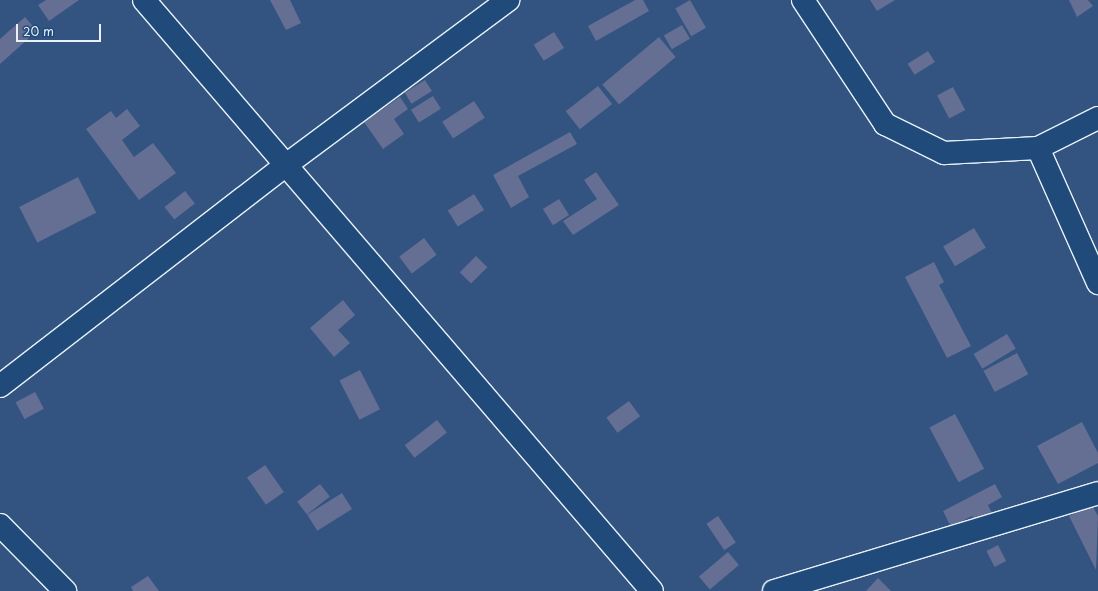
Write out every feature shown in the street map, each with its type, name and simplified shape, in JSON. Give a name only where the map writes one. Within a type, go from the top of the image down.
[{"type":"street","points":[[144,0],[652,591]]},
{"type":"street","points":[[0,386],[286,165],[508,0]]},
{"type":"street","points":[[803,0],[885,124],[944,153],[1038,148],[1098,118]]},
{"type":"street","points":[[1038,148],[1098,283]]},
{"type":"street","points":[[774,591],[1098,493]]},
{"type":"street","points":[[0,526],[64,591]]},
{"type":"building","points":[[46,0],[79,0],[49,21],[38,5]]},
{"type":"building","points":[[270,0],[290,0],[301,23],[286,30]]},
{"type":"building","points":[[635,0],[643,0],[649,11],[596,41],[588,26]]},
{"type":"building","points":[[690,0],[706,28],[691,36],[675,8]]},
{"type":"building","points":[[870,0],[895,0],[877,11]]},
{"type":"building","points":[[1069,0],[1088,0],[1093,6],[1077,17]]},
{"type":"building","points":[[25,17],[37,31],[0,64],[0,39]]},
{"type":"building","points":[[682,25],[690,39],[672,49],[664,36]]},
{"type":"building","points":[[554,32],[564,48],[544,61],[534,45]]},
{"type":"building","points":[[659,37],[676,57],[619,104],[602,85]]},
{"type":"building","points":[[928,51],[935,62],[915,75],[908,64]]},
{"type":"building","points":[[425,80],[432,91],[412,104],[405,93]]},
{"type":"building","points":[[598,86],[612,104],[580,129],[566,111]]},
{"type":"building","points":[[953,87],[965,110],[949,118],[937,95]]},
{"type":"building","points":[[433,96],[441,109],[419,122],[411,110]]},
{"type":"building","points":[[400,97],[408,109],[394,119],[404,134],[383,149],[364,122]]},
{"type":"building","points":[[474,101],[485,118],[453,138],[442,122]]},
{"type":"building","points":[[127,109],[140,126],[122,140],[134,157],[153,143],[176,173],[139,200],[86,129],[111,111],[116,118]]},
{"type":"building","points":[[570,132],[577,144],[518,176],[529,197],[511,208],[493,175]]},
{"type":"building","points":[[596,172],[619,205],[573,235],[563,221],[597,199],[584,180]]},
{"type":"building","points":[[78,177],[96,213],[37,243],[19,207]]},
{"type":"building","points":[[185,191],[195,204],[174,220],[165,207]]},
{"type":"building","points":[[474,194],[484,210],[458,227],[448,210]]},
{"type":"building","points":[[559,199],[569,215],[553,225],[543,209]]},
{"type":"building","points":[[974,228],[986,248],[955,266],[943,247]]},
{"type":"building","points":[[424,238],[437,255],[412,273],[399,257]]},
{"type":"building","points":[[476,256],[487,267],[471,284],[460,272]]},
{"type":"building","points":[[934,262],[944,282],[939,285],[971,346],[947,358],[905,277]]},
{"type":"building","points":[[343,300],[355,315],[338,330],[350,343],[334,357],[310,328]]},
{"type":"building","points":[[1007,334],[1016,349],[982,369],[974,354]]},
{"type":"building","points":[[1017,353],[1028,374],[995,392],[983,371]]},
{"type":"building","points":[[360,370],[380,409],[359,420],[340,380]]},
{"type":"building","points":[[35,392],[44,409],[24,419],[16,402]]},
{"type":"building","points":[[629,401],[640,416],[618,433],[606,417]]},
{"type":"building","points":[[955,414],[984,469],[959,482],[929,428]]},
{"type":"building","points":[[437,420],[447,433],[415,458],[405,445]]},
{"type":"building","points":[[1082,422],[1098,453],[1098,463],[1058,484],[1037,446]]},
{"type":"building","points":[[265,465],[284,492],[266,505],[247,478]]},
{"type":"building","points":[[320,484],[330,497],[307,514],[297,502]]},
{"type":"building","points":[[995,484],[1002,497],[988,505],[995,520],[978,528],[972,516],[951,527],[943,511]]},
{"type":"building","points":[[342,493],[352,509],[317,531],[307,515]]},
{"type":"building","points":[[1092,505],[1098,516],[1096,570],[1069,516]]},
{"type":"building","points":[[718,516],[736,543],[724,550],[706,524]]},
{"type":"building","points":[[998,545],[1006,561],[995,567],[986,551]]},
{"type":"building","points":[[728,552],[739,565],[710,589],[699,576]]},
{"type":"building","points":[[148,576],[159,591],[133,591],[131,587]]},
{"type":"building","points":[[878,578],[891,591],[866,591]]}]
